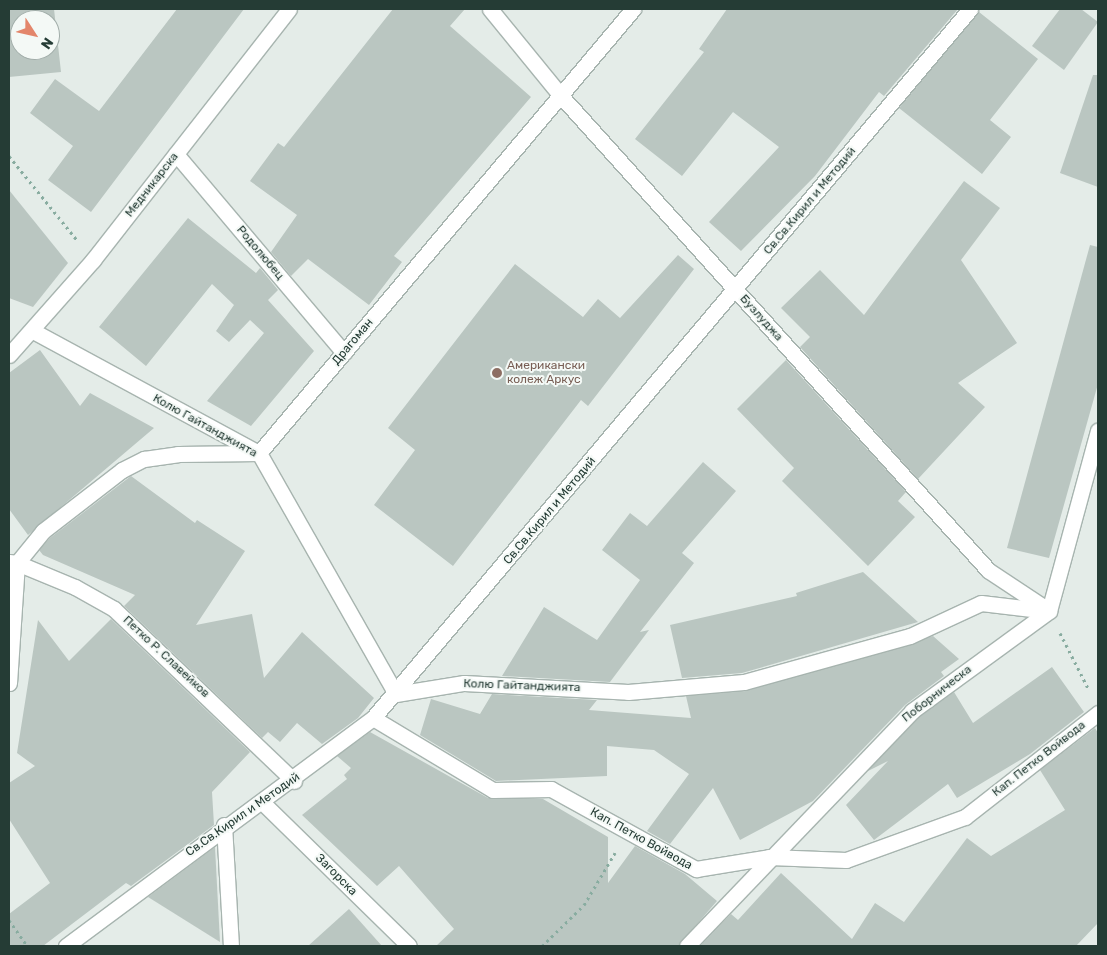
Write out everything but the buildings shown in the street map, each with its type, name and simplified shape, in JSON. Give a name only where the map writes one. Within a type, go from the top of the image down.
[{"type":"street","name":"Медникарска","points":[[9,355],[34,332],[93,260],[289,9]]},
{"type":"street","name":"Бузлуджа","points":[[490,9],[561,96],[989,571],[1049,610]]},
{"type":"street","name":"Драгоман","points":[[259,453],[633,9]]},
{"type":"street","name":"Св.Св.Кирил и Методий","points":[[66,946],[224,825],[263,803],[373,718],[396,694],[970,9]]},
{"type":"street","name":"Родолюбец","points":[[176,154],[344,353]]},
{"type":"street","name":"Колю Гайтанджията","points":[[34,332],[259,453],[396,694],[464,683],[628,692],[744,682],[910,636],[981,603],[1049,610]]},
{"type":"street","points":[[1049,610],[1098,431]]},
{"type":"street","points":[[9,683],[13,563],[43,531],[144,459],[178,454],[259,453]]},
{"type":"street","name":"Петко Р. Славейков","points":[[13,563],[75,587],[114,610],[294,780]]},
{"type":"street","name":"Поборническа","points":[[687,946],[769,857],[912,710],[1049,610]]},
{"type":"street","name":"Кап. Петко Войвода","points":[[373,718],[493,790],[551,789],[696,869],[769,857],[846,860],[965,817],[1098,713]]},
{"type":"street","name":"Загорска","points":[[263,803],[409,946]]},
{"type":"street","points":[[224,825],[231,946]]},
{"type":"path","points":[[9,156],[93,260]]},
{"type":"path","points":[[1049,610],[1089,690]]},
{"type":"path","points":[[542,946],[584,905],[627,831]]},
{"type":"path","points":[[9,920],[27,946]]},
{"type":"place","name":"Американски колеж Аркус","points":[[497,373]]}]
